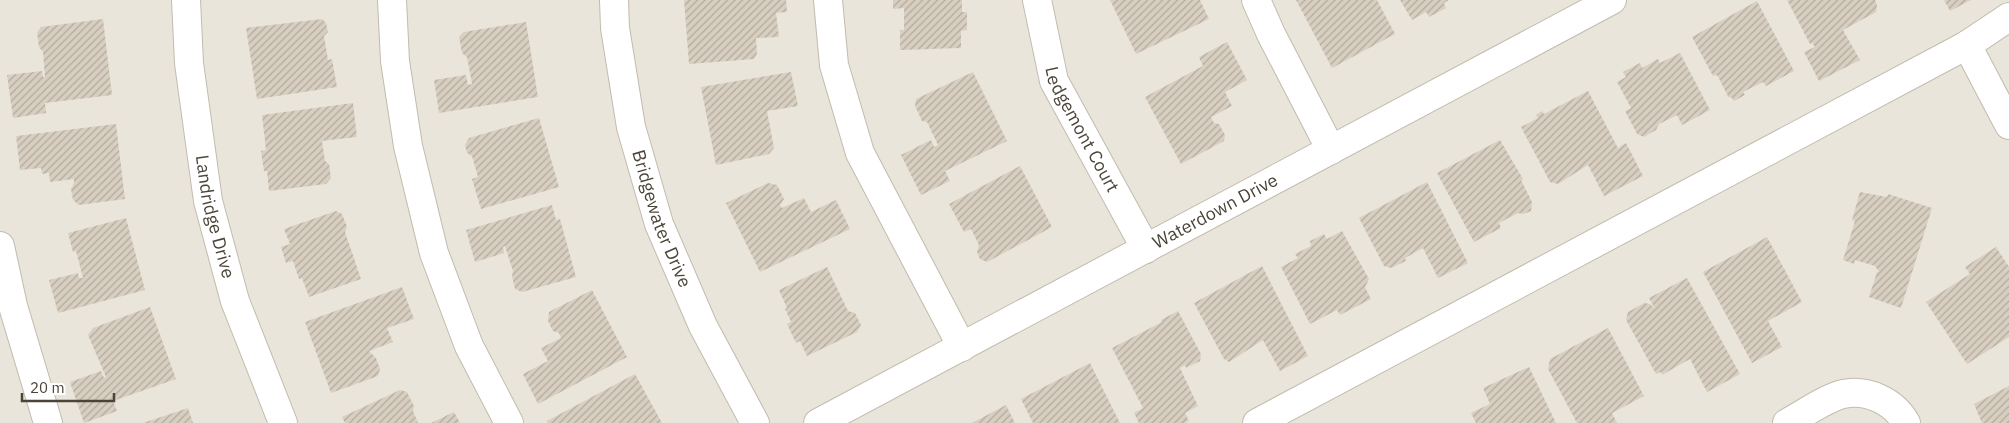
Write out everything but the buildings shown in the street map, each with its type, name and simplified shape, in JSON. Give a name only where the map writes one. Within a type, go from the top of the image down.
[{"type":"street","name":"Landridge Drive","points":[[186,0],[189,63],[208,200],[235,301],[283,423]]},
{"type":"street","points":[[392,0],[395,61],[408,146],[434,253],[469,346],[509,423]]},
{"type":"street","name":"Bridgewater Drive","points":[[614,0],[615,28],[631,127],[658,224],[703,326],[755,423]]},
{"type":"street","points":[[828,0],[834,65],[860,153],[962,347]]},
{"type":"street","name":"Ledgemont Court","points":[[1037,0],[1054,81],[1146,249]]},
{"type":"street","points":[[1256,0],[1271,34],[1331,150]]},
{"type":"street","name":"Waterdown Drive","points":[[818,423],[1612,0]]},
{"type":"street","points":[[1257,423],[1967,45],[2009,17]]},
{"type":"street","points":[[1967,45],[2009,125]]},
{"type":"street","points":[[0,246],[13,306],[48,423]]},
{"type":"street","points":[[1787,423],[1843,394],[1860,393],[1877,397],[1892,406],[1906,423]]},
{"type":"shaded area","points":[[0,0],[2009,0],[2009,423],[0,423]]}]
